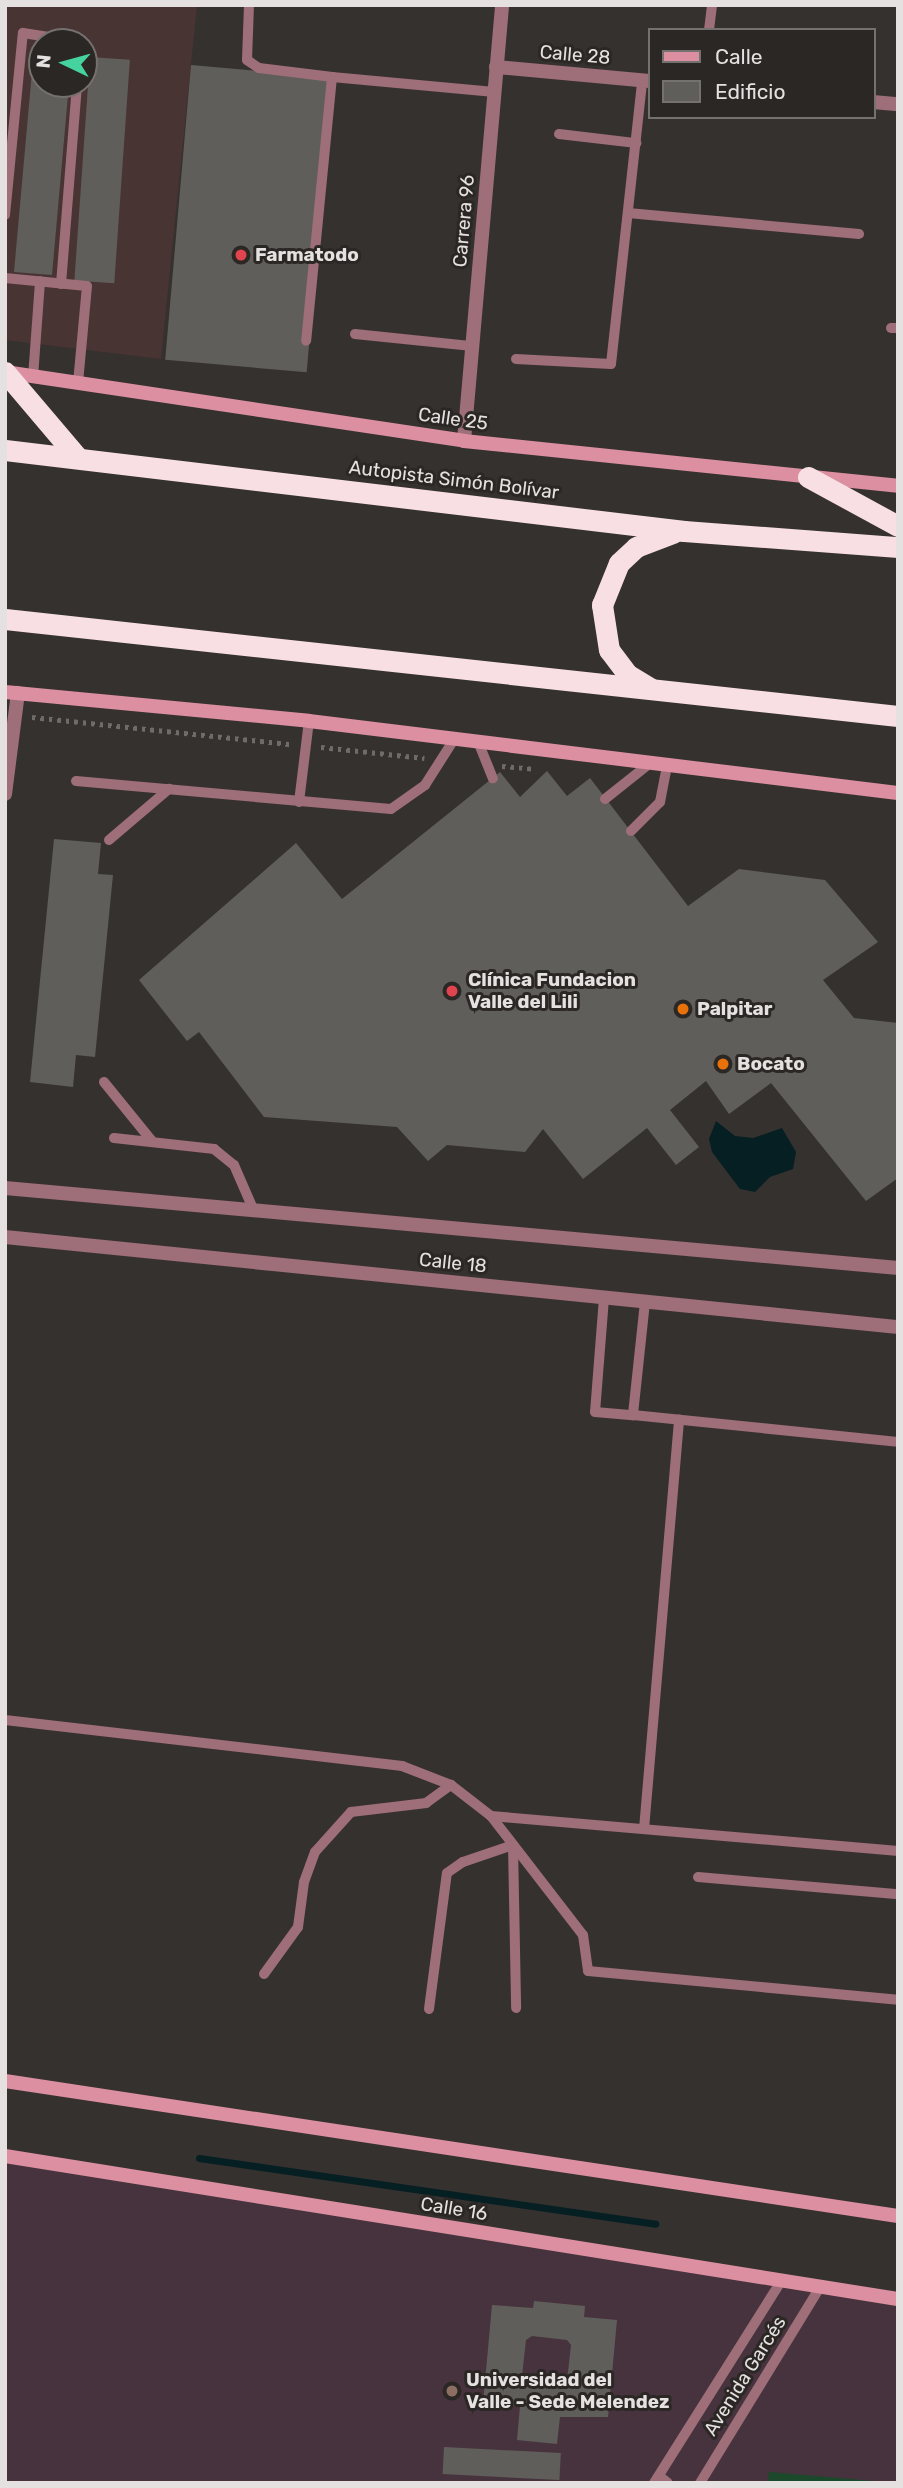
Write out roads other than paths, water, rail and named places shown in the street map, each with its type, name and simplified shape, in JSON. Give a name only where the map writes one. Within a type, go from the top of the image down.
[{"type":"highway","points":[[5,372],[77,457]]},
{"type":"highway","name":"Autopista Simón Bolívar","points":[[5,450],[684,531],[898,547]]},
{"type":"highway","points":[[808,477],[898,526]]},
{"type":"highway","points":[[669,694],[640,684],[617,663],[604,636],[602,605],[611,576],[628,555],[657,537],[684,531]]},
{"type":"highway","points":[[5,619],[669,694],[898,716]]},
{"type":"street","name":"Carrera 96","points":[[464,441],[502,5]]},
{"type":"street","name":"Calle 28","points":[[496,67],[645,81]]},
{"type":"street","points":[[875,102],[898,104]]},
{"type":"street","name":"Calle 25","points":[[5,372],[464,441],[898,486]]},
{"type":"street","points":[[5,794],[12,693],[309,721],[453,741],[898,793]]},
{"type":"street","name":"Calle 18","points":[[5,1188],[898,1268]]},
{"type":"street","name":"Calle 18","points":[[5,1237],[898,1327]]},
{"type":"street","points":[[5,2081],[898,2216]]},
{"type":"street","name":"Calle 16","points":[[7,2156],[898,2299]]},
{"type":"lane","points":[[249,5],[247,60],[259,68],[494,92]]},
{"type":"lane","points":[[709,28],[712,5]]},
{"type":"lane","points":[[5,215],[23,33],[28,34]]},
{"type":"lane","points":[[306,341],[332,77]]},
{"type":"lane","points":[[516,359],[611,364],[645,81]]},
{"type":"lane","points":[[61,284],[76,98]]},
{"type":"lane","points":[[559,134],[636,143]]},
{"type":"lane","points":[[628,213],[859,234]]},
{"type":"lane","points":[[5,278],[87,286],[78,383]]},
{"type":"lane","points":[[33,377],[40,281]]},
{"type":"lane","points":[[355,334],[472,345]]},
{"type":"lane","points":[[299,802],[309,721]]},
{"type":"lane","points":[[76,780],[391,809],[425,785],[453,741]]},
{"type":"lane","points":[[479,744],[493,778]]},
{"type":"lane","points":[[605,799],[649,764]]},
{"type":"lane","points":[[631,831],[660,802],[667,767]]},
{"type":"lane","points":[[109,840],[169,789]]},
{"type":"lane","points":[[104,1082],[152,1141]]},
{"type":"lane","points":[[114,1138],[200,1146],[224,1155],[246,1182],[254,1211]]},
{"type":"lane","points":[[604,1298],[595,1412],[898,1442]]},
{"type":"lane","points":[[633,1415],[645,1301]]},
{"type":"lane","points":[[644,1829],[679,1419]]},
{"type":"lane","points":[[5,1720],[402,1766],[451,1785],[491,1816],[583,1935],[588,1971],[898,2000]]},
{"type":"lane","points":[[264,1974],[298,1927],[304,1882],[315,1852],[351,1812],[426,1803],[451,1785]]},
{"type":"lane","points":[[491,1816],[898,1851]]},
{"type":"lane","points":[[513,1845],[516,2008]]},
{"type":"lane","points":[[429,2009],[447,1873],[463,1862],[513,1845]]},
{"type":"lane","points":[[698,1877],[898,1894]]},
{"type":"lane","name":"Avenida Garcés","points":[[657,2479],[781,2281]]},
{"type":"lane","name":"Avenida Garcés","points":[[699,2483],[820,2287]]},
{"type":"lane","points":[[657,2479],[668,2483]]},
{"type":"water","points":[[716,1121],[735,1136],[753,1138],[782,1128],[796,1152],[793,1169],[770,1177],[755,1192],[740,1189],[712,1152],[709,1139]]},
{"type":"waterway","points":[[199,2158],[655,2224]]},
{"type":"place","name":"Farmatodo","points":[[241,255]]},
{"type":"place","name":"Clínica Fundacion Valle del Lili","points":[[452,991]]},
{"type":"place","name":"Palpitar","points":[[683,1009]]},
{"type":"place","name":"Bocato","points":[[723,1064]]},
{"type":"place","name":"Universidad del Valle - Sede Melendez","points":[[452,2391]]}]
